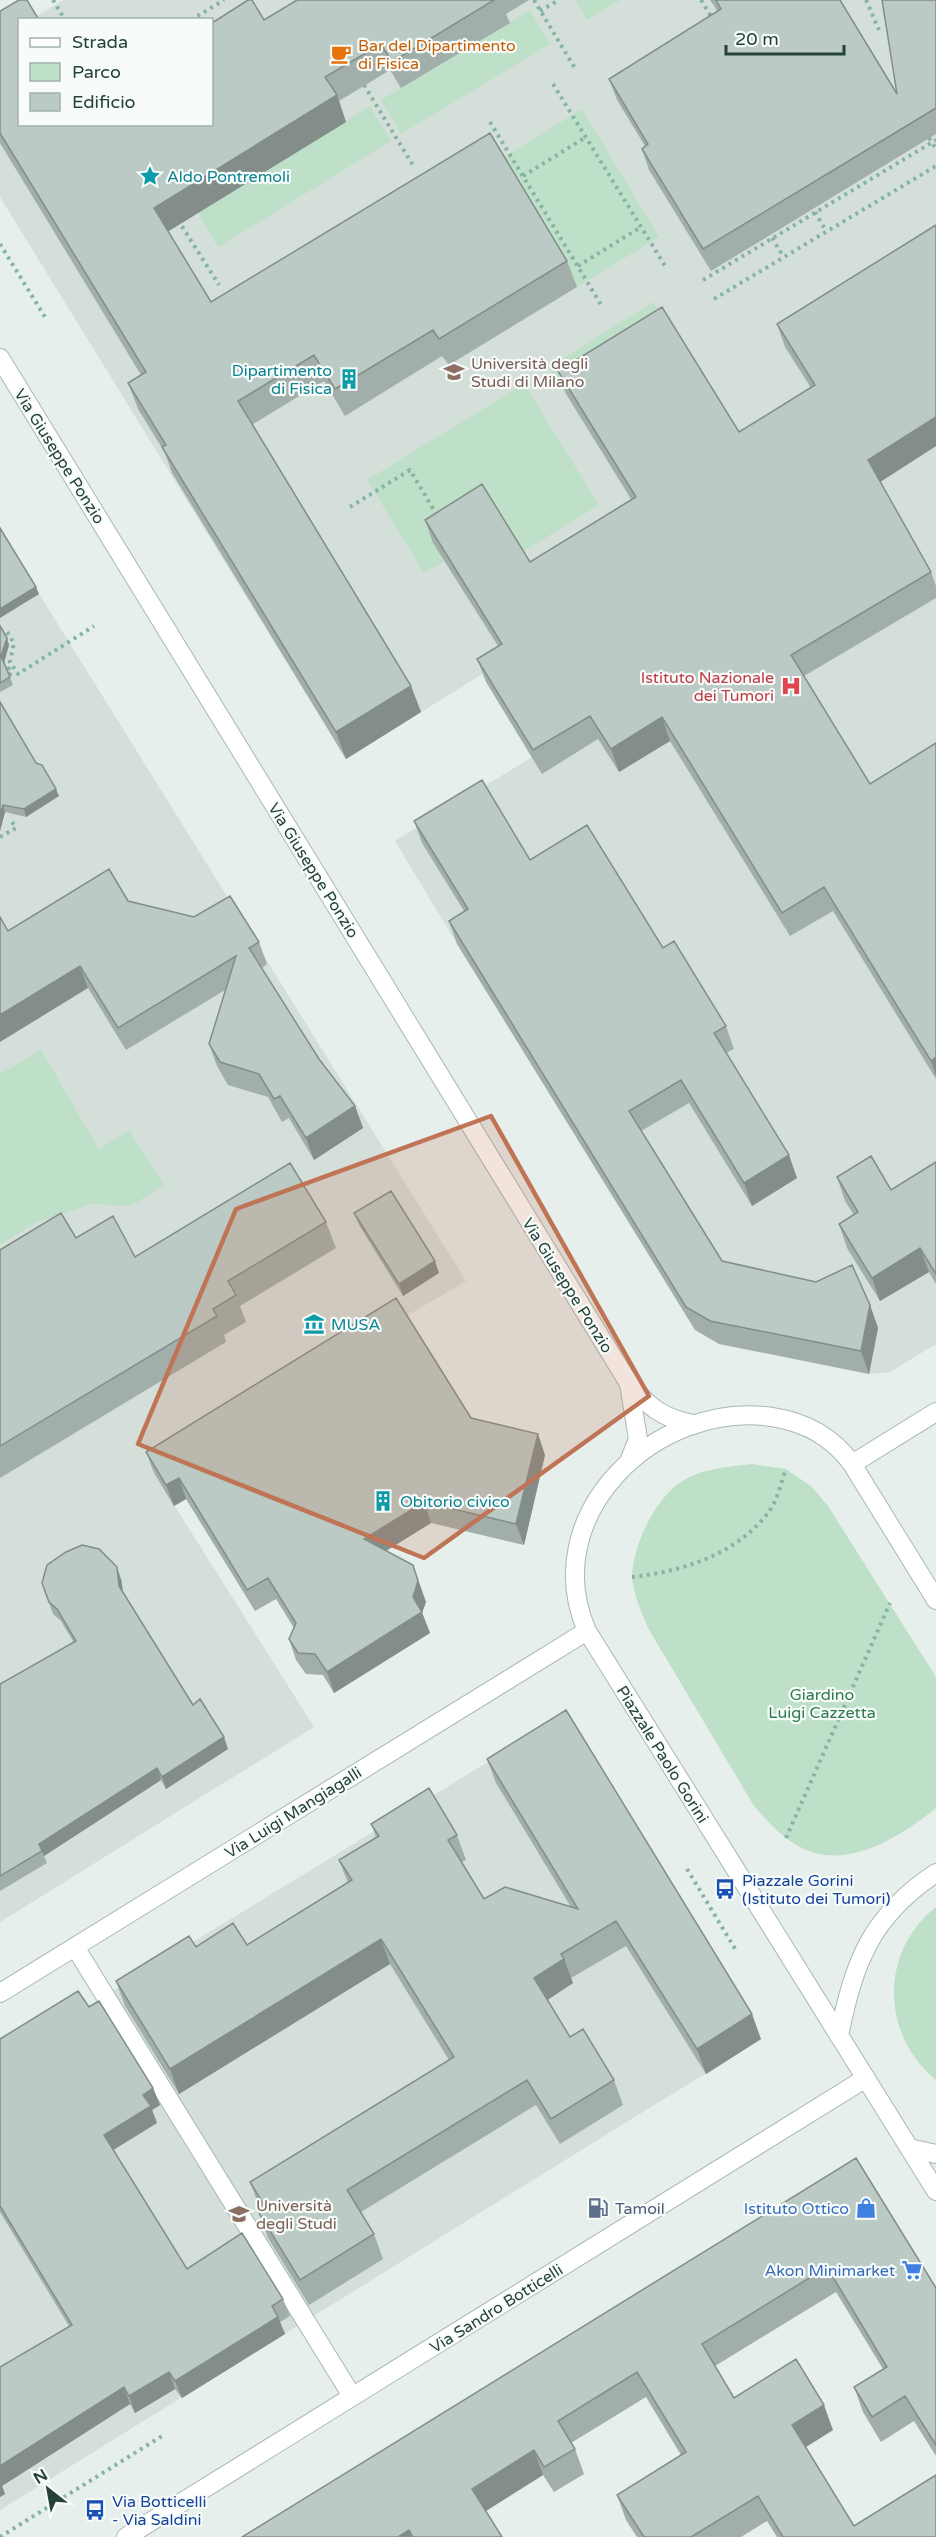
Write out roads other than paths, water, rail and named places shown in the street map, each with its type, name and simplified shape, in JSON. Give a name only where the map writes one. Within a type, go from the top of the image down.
[{"type":"street","name":"Via Giuseppe Ponzio","points":[[0,358],[628,1382]]},
{"type":"street","name":"Piazzale Paolo Gorini","points":[[628,1382],[648,1406],[668,1418],[693,1424]]},
{"type":"street","name":"Piazzale Paolo Gorini","points":[[628,1382],[638,1439],[629,1461]]},
{"type":"street","points":[[852,1464],[936,1412]]},
{"type":"street","name":"Piazzale Paolo Gorini","points":[[936,1600],[852,1464],[837,1444],[790,1420],[756,1415],[721,1417],[693,1424],[658,1439],[629,1461],[596,1502],[585,1526],[577,1553],[573,1582],[575,1597],[586,1631],[936,2191]]},
{"type":"street","name":"Via Luigi Mangiagalli","points":[[0,1993],[586,1631]]},
{"type":"street","points":[[839,2036],[853,1974],[886,1915],[910,1891],[936,1874]]},
{"type":"street","points":[[75,1947],[352,2396]]},
{"type":"street","name":"Via Sandro Botticelli","points":[[126,2537],[866,2078]]},
{"type":"street","points":[[909,2148],[936,2154]]},
{"type":"place","name":"Bar del Dipartimento di Fisica","points":[[341,54]]},
{"type":"place","name":"Aldo Pontremoli","points":[[150,176]]},
{"type":"place","name":"Università degli Studi di Milano","points":[[454,372]]},
{"type":"place","name":"Dipartimento di Fisica","points":[[349,379]]},
{"type":"place","name":"Istituto Nazionale dei Tumori","points":[[791,686]]},
{"type":"place","name":"MUSA","points":[[314,1324]]},
{"type":"place","name":"Obitorio civico","points":[[383,1501]]},
{"type":"place","name":"Piazzale Gorini (Istituto dei Tumori)","points":[[725,1889]]},
{"type":"place","name":"Tamoil","points":[[598,2208]]},
{"type":"place","name":"Istituto Ottico","points":[[866,2208]]},
{"type":"place","name":"Università degli Studi","points":[[239,2214]]},
{"type":"place","name":"Akon Minimarket","points":[[912,2270]]},
{"type":"place","name":"Via Botticelli - Via Saldini","points":[[95,2510]]},
{"type":"park label","name":"Giardino Luigi Cazzetta","points":[[822,1703]]}]
